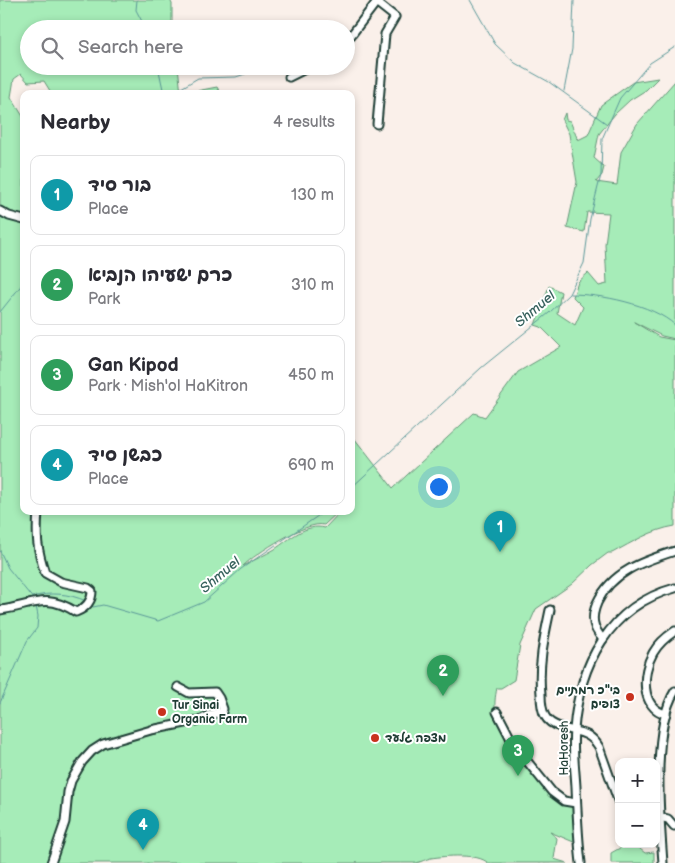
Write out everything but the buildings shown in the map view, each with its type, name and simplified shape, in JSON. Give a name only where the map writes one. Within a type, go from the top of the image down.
[{"type":"street","points":[[355,30],[377,1],[395,17],[385,34],[377,124]]},
{"type":"street","points":[[288,77],[292,75]]},
{"type":"street","points":[[0,211],[20,219]]},
{"type":"street","points":[[0,610],[43,601],[58,603],[76,612],[87,606],[91,599],[92,591],[88,588],[62,582],[45,573],[38,552],[36,536],[38,515]]},
{"type":"street","points":[[603,639],[594,627],[593,615],[599,599],[611,582],[636,564],[675,551]]},
{"type":"street","name":"HaHoresh","points":[[581,863],[577,824],[574,731],[583,681],[594,652],[627,612],[640,602],[654,595],[675,588]]},
{"type":"street","points":[[550,610],[540,656],[540,680],[544,715],[551,723],[586,734],[596,742],[615,792]]},
{"type":"street","points":[[666,714],[658,712],[652,706],[647,694],[645,679],[652,654],[675,631]]},
{"type":"street","points":[[52,863],[64,827],[71,781],[82,762],[92,751],[103,744],[151,730],[204,719],[212,714],[222,712],[223,709],[215,692],[188,693],[178,687]]},
{"type":"street","points":[[660,803],[660,756],[666,714],[675,691]]},
{"type":"street","points":[[497,712],[514,745],[552,792],[564,801],[576,803]]},
{"type":"street","points":[[663,863],[660,817],[668,819],[674,826]]},
{"type":"green space","points":[[0,0],[170,0],[172,4],[172,20],[20,20],[20,75],[14,79],[11,97],[20,112],[20,515],[335,515],[324,525],[306,528],[269,546],[243,566],[305,530],[318,527],[325,528],[337,515],[355,515],[355,439],[393,488],[474,413],[485,417],[518,372],[561,347],[541,327],[535,325],[549,286],[561,292],[557,313],[575,325],[583,307],[573,297],[578,282],[588,273],[599,286],[607,284],[605,244],[609,213],[587,212],[584,232],[567,228],[577,182],[569,134],[562,120],[565,113],[566,120],[570,121],[578,140],[588,135],[601,105],[633,82],[658,78],[615,114],[599,134],[594,158],[604,167],[602,175],[596,182],[617,185],[621,152],[637,124],[675,81],[675,339],[662,336],[634,322],[659,337],[675,340],[675,526],[650,533],[612,553],[608,553],[572,584],[536,609],[520,645],[514,680],[501,688],[497,688],[496,695],[496,714],[552,795],[573,805],[576,843],[550,832],[557,838],[554,859],[567,863],[488,863],[477,858],[461,856],[431,858],[416,863],[357,863],[357,861],[356,863],[0,863]]},
{"type":"green space","points":[[22,75],[179,75],[181,90],[50,90],[44,81],[28,82]]},
{"type":"green space","points":[[217,87],[219,90],[202,90]]},
{"type":"green space","points":[[620,848],[639,848],[645,853],[654,852],[654,863],[611,863],[611,853]]},
{"type":"waterway","points":[[137,0],[136,10],[141,20]]},
{"type":"waterway","points":[[470,0],[495,44],[515,63],[549,82],[607,124]]},
{"type":"waterway","points":[[564,91],[572,49],[574,0]]},
{"type":"waterway","name":"Shmuel","points":[[355,484],[481,368],[549,313],[569,294],[584,263],[590,219],[601,175],[602,139],[620,98],[650,63],[675,47]]},
{"type":"waterway","points":[[160,75],[163,90]]},
{"type":"waterway","points":[[178,90],[198,78],[236,77],[242,75]]},
{"type":"waterway","points":[[0,312],[20,287]]},
{"type":"waterway","points":[[570,294],[610,298],[640,306],[653,311],[675,325]]},
{"type":"waterway","name":"Shmuel","points":[[91,605],[93,607],[103,605],[158,621],[204,602],[241,569],[319,515]]},
{"type":"waterway","points":[[0,551],[8,568],[34,600]]},
{"type":"waterway","name":"Shmuel","points":[[32,597],[59,594],[86,601]]},
{"type":"waterway","points":[[0,703],[27,641],[37,628],[38,616],[36,606]]},
{"type":"place","name":"בור סיד","points":[[500,552]]},
{"type":"place","name":"כרם ישעיהו הנביא","points":[[443,696]]},
{"type":"place","name":"בי\"כ רמתיים צופים","points":[[630,697]]},
{"type":"place","name":"Tur Sinai Organic Farm","points":[[162,712]]},
{"type":"place","name":"מצפה גלעד","points":[[375,738]]},
{"type":"place","name":"Gan Kipod","points":[[518,776]]},
{"type":"place","name":"כבשן סיד","points":[[143,850]]}]
